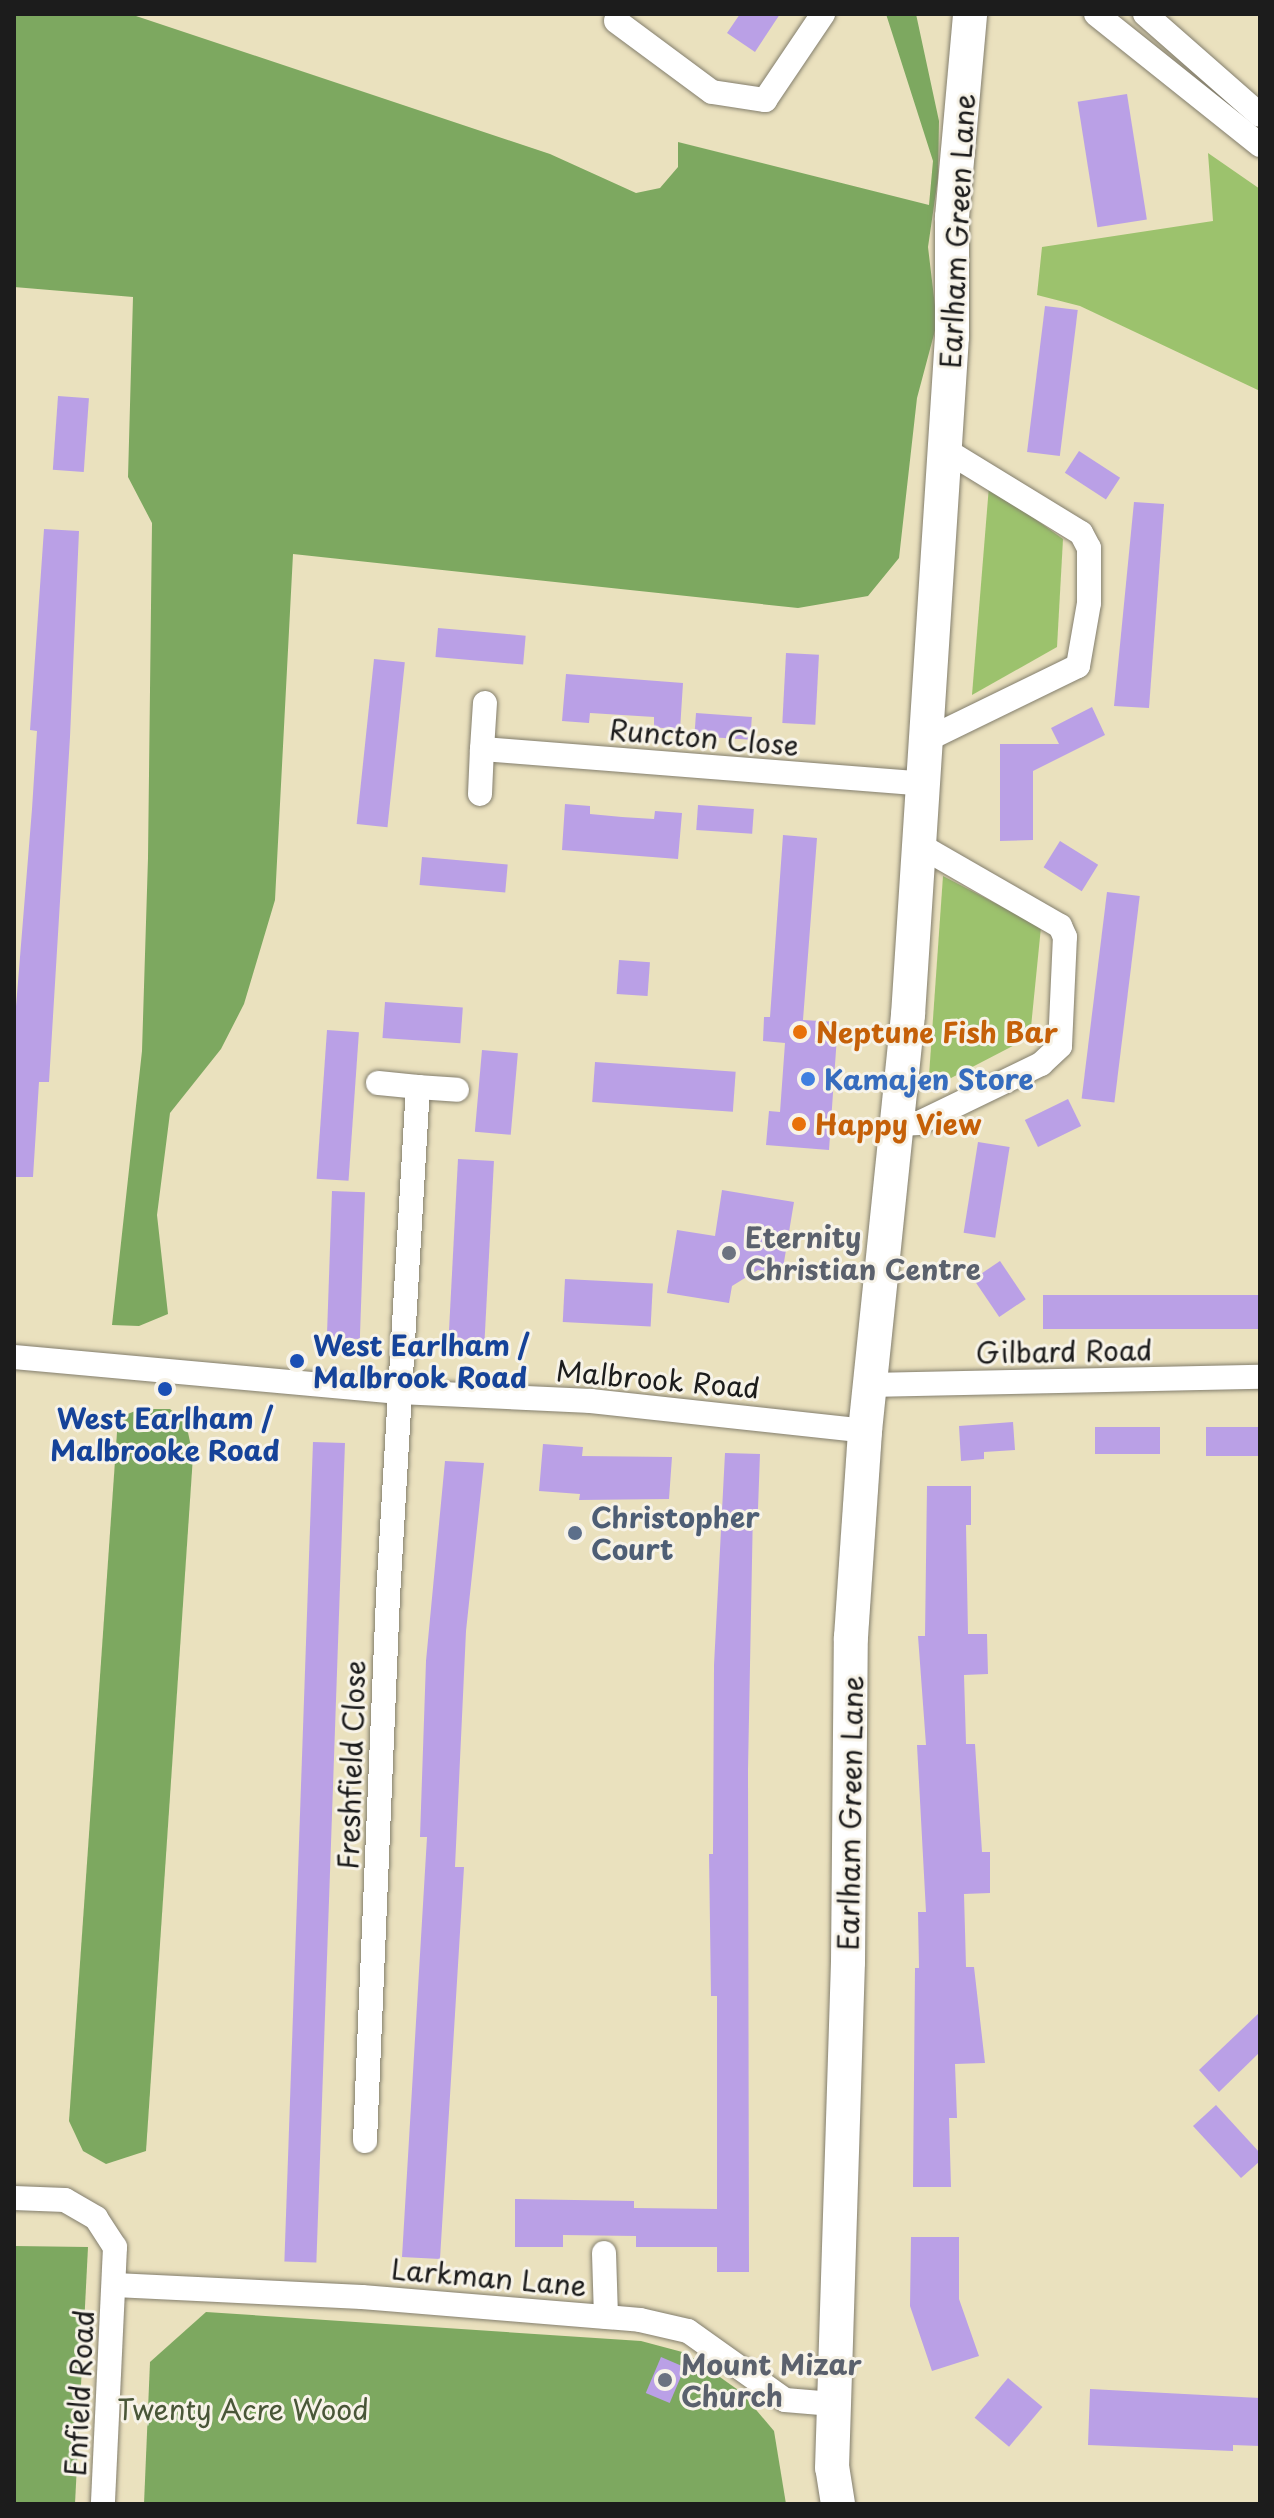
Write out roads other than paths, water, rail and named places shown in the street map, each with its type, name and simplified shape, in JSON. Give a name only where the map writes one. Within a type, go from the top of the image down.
[{"type":"street","points":[[616,21],[712,92],[765,100],[823,14]]},
{"type":"street","name":"Earlham Green Lane","points":[[838,2504],[832,2468],[848,1962],[851,1637],[869,1385],[899,1124],[944,449],[952,217],[970,14]]},
{"type":"street","points":[[1096,14],[1260,145]]},
{"type":"street","points":[[1145,14],[1260,115]]},
{"type":"street","points":[[926,740],[1078,666],[1089,603],[1089,548],[1081,533],[944,449]]},
{"type":"street","points":[[480,794],[485,703]]},
{"type":"street","name":"Runcton Close","points":[[482,749],[922,784]]},
{"type":"street","points":[[899,1124],[919,1123],[1041,1064],[1060,1046],[1065,937],[1060,926],[919,845]]},
{"type":"street","points":[[378,1083],[457,1090]]},
{"type":"street","name":"Freshfield Close","points":[[365,2141],[399,1392],[418,1087]]},
{"type":"street","name":"Malbrook Road","points":[[14,1357],[399,1392],[591,1401],[865,1431]]},
{"type":"street","name":"Gilbard Road","points":[[869,1385],[1260,1377]]},
{"type":"street","name":"Enfield Road","points":[[14,2198],[65,2200],[96,2218],[115,2247],[103,2504]]},
{"type":"street","points":[[604,2253],[606,2317]]},
{"type":"street","name":"Larkman Lane","points":[[115,2285],[362,2297],[606,2317],[688,2331],[785,2400],[833,2404]]},
{"type":"place","name":"Neptune Fish Bar","points":[[800,1032]]},
{"type":"place","name":"Kamajen Store","points":[[808,1079]]},
{"type":"place","name":"Happy View","points":[[799,1124]]},
{"type":"place","name":"Eternity Christian Centre","points":[[729,1253]]},
{"type":"place","name":"West Earlham / Malbrook Road","points":[[297,1361]]},
{"type":"place","name":"West Earlham / Malbrooke Road","points":[[165,1389]]},
{"type":"place","name":"Christopher Court","points":[[575,1533]]},
{"type":"place","name":"Mount Mizar Church","points":[[665,2380]]},
{"type":"park label","name":"Twenty Acre Wood","points":[[243,2409]]}]
